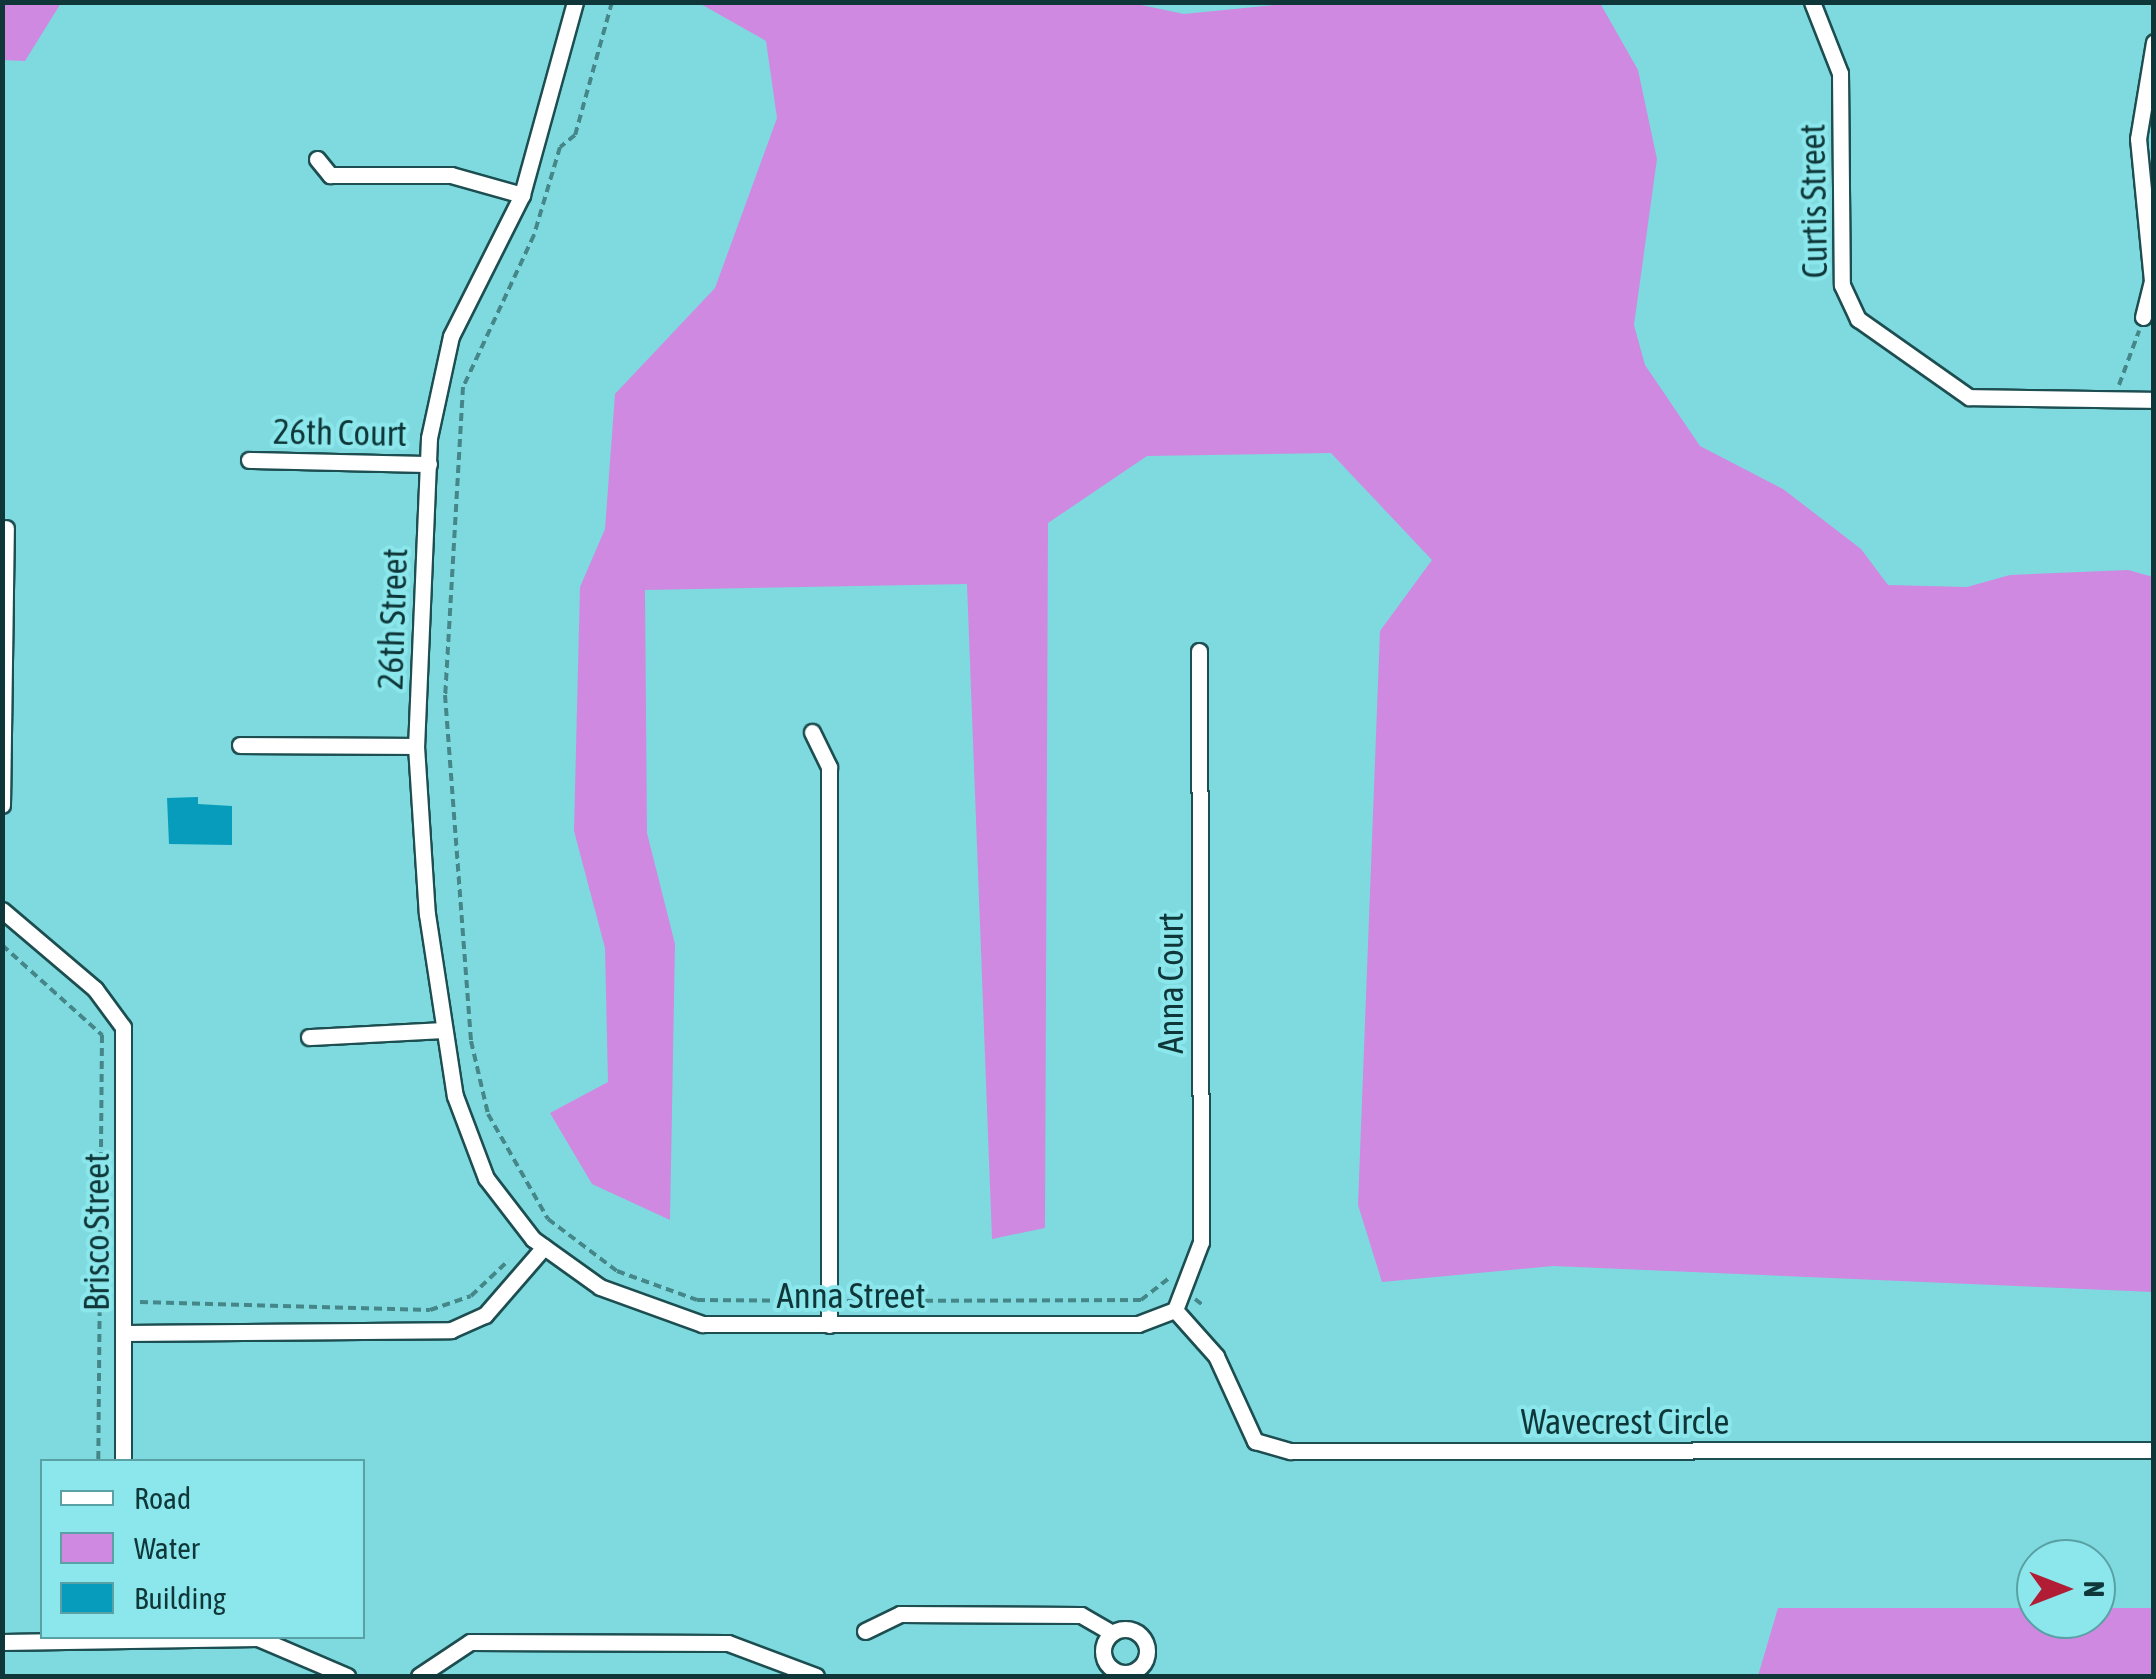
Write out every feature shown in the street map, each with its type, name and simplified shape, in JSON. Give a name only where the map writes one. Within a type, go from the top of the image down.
[{"type":"street","name":"26th Street","points":[[536,1241],[467,1140],[441,1030],[416,746],[429,464],[451,336],[522,195],[575,2]]},
{"type":"street","name":"Curtis Street","points":[[1812,2],[1840,73],[1842,286],[1858,318],[1969,397],[2154,400]]},
{"type":"street","points":[[2143,317],[2152,281],[2138,139],[2154,42]]},
{"type":"street","points":[[317,159],[330,175],[451,175],[522,195]]},
{"type":"street","name":"26th Court","points":[[249,460],[429,464]]},
{"type":"street","points":[[2,805],[6,528]]},
{"type":"street","name":"Anna Court","points":[[1174,1310],[1186,1292],[1201,1242],[1199,651]]},
{"type":"street","points":[[812,732],[828,767],[828,1325]]},
{"type":"street","points":[[240,745],[416,746]]},
{"type":"street","name":"Brisco Street","points":[[2,910],[112,1006],[127,1049],[124,1459]]},
{"type":"street","points":[[309,1036],[441,1030]]},
{"type":"street","points":[[126,1332],[451,1330],[485,1315],[536,1241]]},
{"type":"street","name":"Anna Street","points":[[536,1241],[600,1287],[668,1316],[828,1325],[1138,1324],[1174,1310]]},
{"type":"street","name":"Wavecrest Circle","points":[[1174,1310],[1222,1365],[1255,1441],[1291,1451],[2154,1450]]},
{"type":"street","points":[[866,1631],[900,1614],[1062,1615],[1112,1633],[1144,1639],[1138,1674],[1104,1671],[1102,1652],[1112,1633]]},
{"type":"street","points":[[2,1642],[122,1639]]},
{"type":"street","points":[[260,1639],[347,1676]]},
{"type":"street","points":[[419,1676],[470,1642],[728,1644],[816,1676]]},
{"type":"path","points":[[612,2],[575,135],[560,147],[534,235],[464,387],[454,492],[446,695],[455,917],[488,1114],[548,1219],[616,1271],[697,1300],[1141,1300],[1168,1277],[1204,1306]]},
{"type":"path","points":[[2118,400],[2118,368],[2143,317]]},
{"type":"path","points":[[2,945],[102,1035],[98,1459]]},
{"type":"path","points":[[101,1301],[430,1310],[472,1296],[536,1241],[548,1219]]},
{"type":"water","points":[[3,2],[61,3],[25,61],[3,60]]},
{"type":"water","points":[[1127,2],[1184,14],[1305,2],[1600,3],[1638,70],[1657,159],[1634,325],[1645,365],[1700,446],[1783,489],[1861,549],[1888,585],[1967,587],[2010,575],[2128,570],[2153,577],[2153,1292],[1553,1266],[1382,1282],[1358,1205],[1380,631],[1432,560],[1331,453],[1147,456],[1048,523],[1045,1228],[992,1239],[967,584],[645,590],[647,833],[675,944],[670,1220],[592,1184],[550,1113],[608,1082],[605,948],[574,831],[580,587],[605,529],[615,394],[715,288],[777,118],[766,41],[699,3]]},
{"type":"water","points":[[1778,1608],[2016,1608],[2016,1639],[2116,1639],[2116,1608],[2153,1608],[2153,1676],[1758,1676]]},
{"type":"building","points":[[198,797],[198,804],[232,806],[232,845],[169,844],[167,798]]}]
